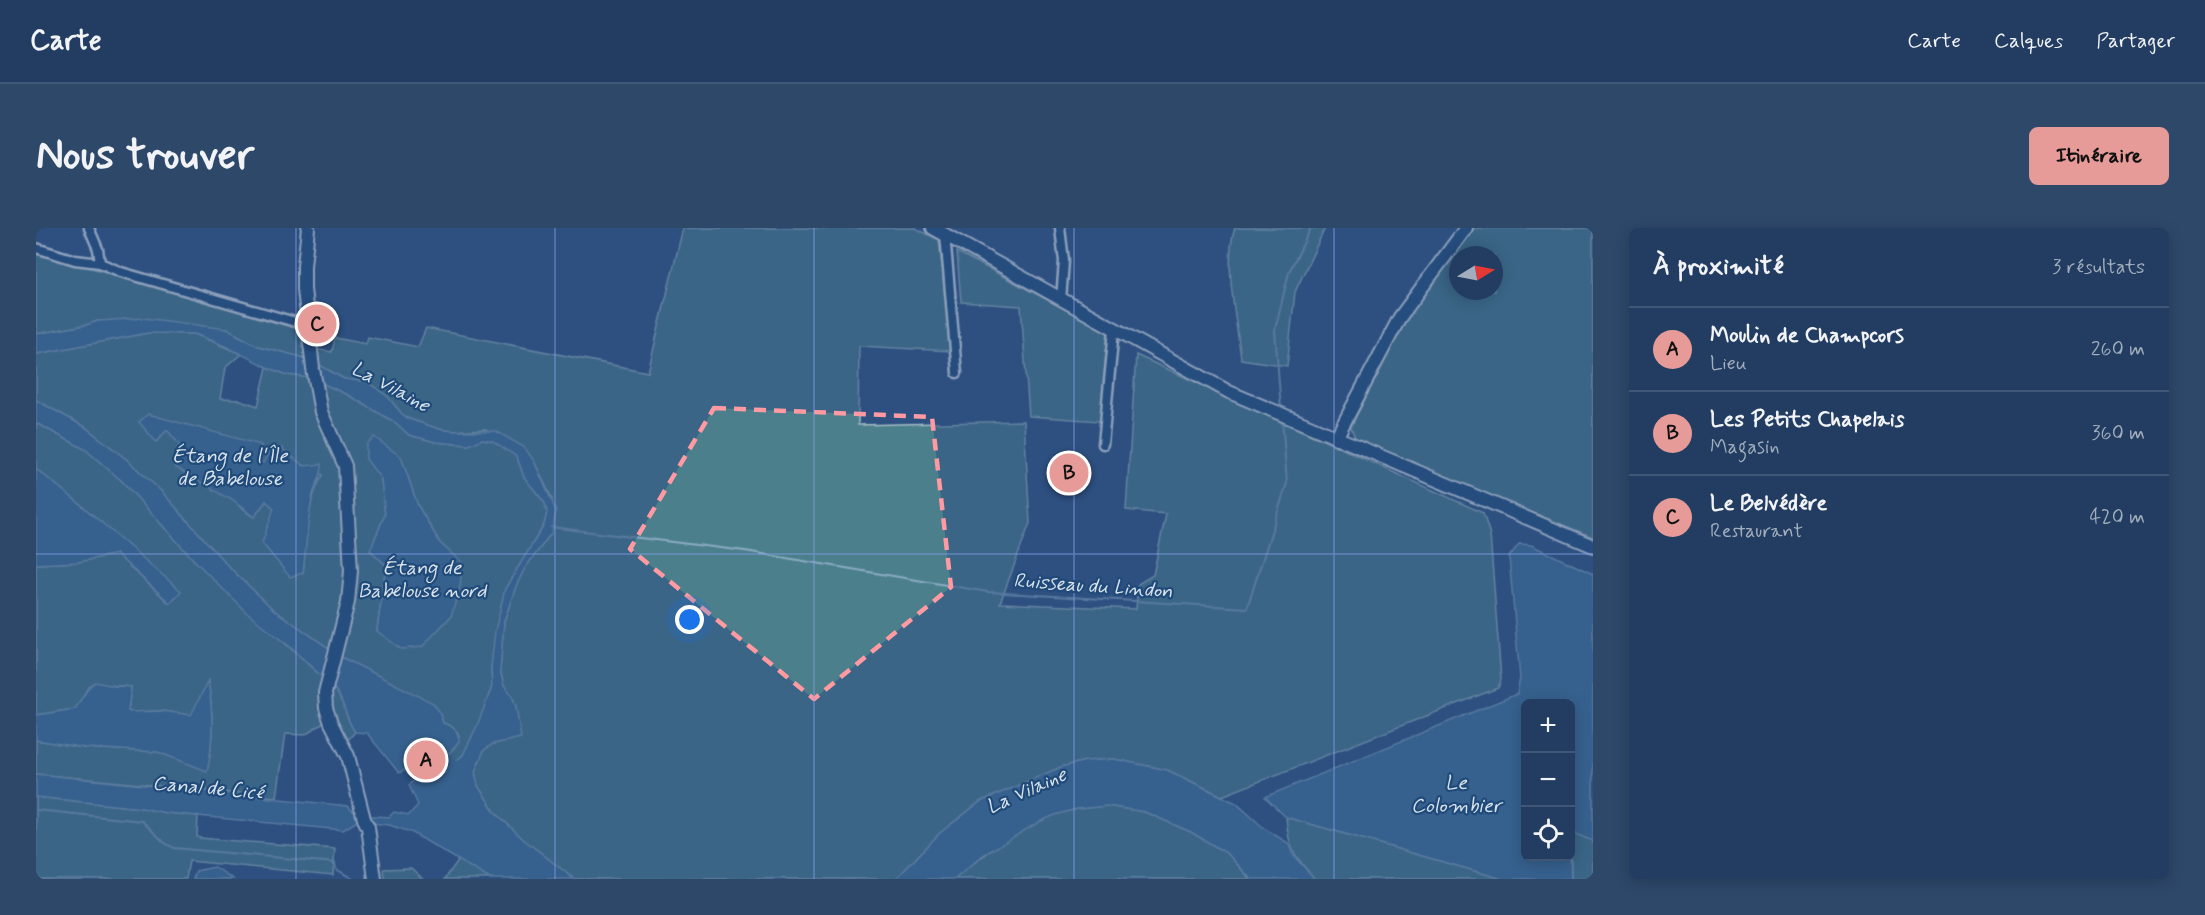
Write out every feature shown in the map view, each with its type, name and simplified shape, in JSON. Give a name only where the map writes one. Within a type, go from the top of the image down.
[{"type":"street","points":[[89,228],[98,249],[100,263]]},
{"type":"street","points":[[308,228],[304,289],[316,389],[321,412],[345,466],[351,571],[345,616],[325,693],[326,708],[348,756],[364,819],[370,833],[369,842],[375,879]]},
{"type":"street","points":[[933,228],[1229,392],[1593,546]]},
{"type":"street","points":[[1060,228],[1064,261],[1061,300]]},
{"type":"street","points":[[1336,438],[1400,317],[1466,228]]},
{"type":"street","points":[[945,234],[957,373]]},
{"type":"street","points":[[36,248],[75,260],[100,263],[121,272],[309,326]]},
{"type":"street","points":[[1103,444],[1114,330]]},
{"type":"highlighted area","points":[[714,408],[932,417],[951,587],[814,699],[630,549]]},
{"type":"green space","points":[[683,228],[915,228],[939,240],[951,351],[859,346],[858,425],[1024,421],[1030,523],[1000,603],[1136,609],[1138,584],[1153,575],[1166,514],[1126,510],[1136,355],[1483,513],[1490,535],[1501,680],[1498,688],[1222,796],[1167,770],[1114,759],[1086,761],[1061,767],[980,802],[940,833],[896,879],[574,879],[523,839],[495,812],[478,786],[475,772],[484,750],[493,744],[520,738],[516,707],[512,696],[504,686],[500,670],[504,621],[516,586],[525,568],[552,532],[552,499],[534,461],[486,429],[453,431],[409,419],[387,396],[367,382],[344,379],[309,359],[258,346],[226,329],[98,321],[36,334],[36,252],[178,293],[260,313],[301,327],[307,348],[332,352],[335,338],[366,344],[368,337],[418,347],[426,328],[648,372]]},
{"type":"green space","points":[[1235,228],[1325,228],[1295,292],[1287,366],[1241,359],[1230,257]]},
{"type":"green space","points":[[1474,228],[1593,228],[1593,537],[1362,444],[1355,438],[1351,427],[1402,325],[1449,262],[1449,300],[1503,300],[1503,246],[1461,246]]},
{"type":"green space","points":[[957,252],[1108,332],[1100,421],[1029,416],[1021,306],[961,302]]},
{"type":"green space","points":[[148,333],[195,334],[241,354],[225,368],[220,399],[240,400],[258,406],[267,367],[288,375],[311,378],[348,395],[395,422],[409,435],[436,442],[468,445],[482,439],[493,440],[517,457],[524,477],[545,503],[547,513],[544,525],[505,589],[491,667],[492,687],[477,727],[463,755],[453,763],[446,755],[458,742],[459,737],[456,730],[443,723],[439,711],[343,658],[274,610],[228,566],[162,492],[126,459],[85,427],[36,400],[36,354]],"holes":[[[167,430],[261,446],[259,460],[263,463],[281,448],[295,461],[323,475],[310,510],[303,573],[274,508],[266,501],[254,517],[243,510]],[[401,457],[418,506],[440,543],[462,564],[377,630],[386,565],[370,550],[385,515],[381,479]]]},
{"type":"green space","points":[[36,423],[85,449],[122,481],[194,560],[332,686],[355,732],[347,741],[333,717],[305,735],[285,734],[276,797],[36,774],[36,740],[85,748],[158,752],[207,770],[212,726],[208,681],[192,715],[161,711],[130,712],[128,711],[131,687],[107,685],[86,691],[76,709],[36,715],[36,564],[78,562],[116,554],[169,603],[180,591],[36,469]]},
{"type":"green space","points":[[36,797],[198,816],[197,837],[200,838],[335,849],[333,875],[189,861],[186,879],[36,879]]},
{"type":"green space","points":[[1107,806],[1145,812],[1191,832],[1228,854],[1250,879],[955,879],[1003,842],[1032,825],[1057,814]]},
{"type":"green space","points":[[1286,817],[1503,879],[1315,879],[1293,851]]},
{"type":"green space","points":[[1575,834],[1593,841],[1593,879],[1571,879],[1571,861],[1575,861]]},
{"type":"green space","points":[[459,859],[490,879],[445,879]]},
{"type":"green space","points":[[411,868],[423,879],[385,879],[384,869]]},
{"type":"water","points":[[144,318],[226,329],[258,346],[309,359],[344,379],[367,382],[387,396],[409,419],[453,431],[496,431],[525,448],[534,461],[556,511],[552,532],[525,568],[504,621],[500,671],[504,686],[512,696],[516,707],[521,738],[493,744],[484,750],[475,772],[478,786],[495,812],[523,839],[574,879],[490,879],[411,832],[389,825],[357,821],[343,830],[166,813],[142,808],[36,797],[36,774],[348,806],[351,810],[372,816],[389,817],[394,812],[409,815],[418,805],[409,785],[422,774],[436,776],[446,772],[448,767],[463,755],[477,726],[492,687],[491,667],[495,631],[505,589],[544,525],[547,513],[545,503],[524,477],[517,457],[493,441],[482,439],[469,445],[436,442],[409,435],[395,422],[348,395],[311,378],[288,375],[267,367],[195,334],[148,333],[36,354],[36,334],[98,321]]},
{"type":"water","points":[[36,400],[85,427],[126,459],[162,492],[228,566],[274,610],[343,658],[433,703],[443,723],[456,731],[459,741],[455,747],[437,761],[427,753],[410,767],[414,773],[410,776],[404,770],[399,773],[367,733],[355,732],[332,686],[289,646],[248,614],[194,560],[122,481],[85,449],[36,423]]},
{"type":"water","name":"Étang de l'Île de Babelouse","points":[[148,414],[261,445],[259,459],[263,463],[271,448],[281,448],[304,466],[322,464],[310,508],[303,573],[290,577],[262,543],[274,508],[266,501],[254,517],[232,500],[175,467],[179,444],[167,430],[156,442],[139,422]]},
{"type":"water","name":"Étang de Babelouse nord","points":[[374,437],[401,457],[418,506],[440,543],[462,563],[460,586],[451,616],[422,647],[401,649],[377,631],[386,565],[370,550],[385,515],[381,479],[366,459],[366,444]]},
{"type":"water","points":[[36,469],[181,591],[170,603],[116,554],[78,562],[36,564]]},
{"type":"water","name":"Le Colombier","points":[[1519,544],[1531,545],[1593,574],[1593,841],[1575,834],[1575,699],[1521,699],[1521,861],[1570,861],[1571,879],[1503,879],[1286,817],[1265,797],[1517,694],[1520,678],[1509,557]]},
{"type":"water","points":[[208,681],[212,726],[207,771],[158,752],[85,748],[36,740],[36,715],[75,709],[89,687],[95,682],[131,687],[128,711],[130,712],[161,711],[191,715]]},
{"type":"water","points":[[1114,759],[1167,770],[1236,803],[1265,829],[1288,843],[1293,855],[1315,879],[1251,879],[1228,854],[1191,832],[1145,812],[1107,806],[1077,809],[1039,822],[983,855],[955,879],[896,879],[940,833],[980,802],[1061,767],[1086,761]]},
{"type":"water","points":[[215,867],[233,879],[193,879],[196,871]]},
{"type":"waterway","name":"Ruisseau du Lindon","points":[[1281,410],[1275,330],[1289,272],[1311,228]]},
{"type":"waterway","name":"Ruisseau du Lindon","points":[[551,527],[745,551],[988,592],[1247,608],[1287,483],[1282,419]]},
{"type":"waterway","name":"La Vilaine","points":[[431,747],[456,770],[457,780]]},
{"type":"waterway","points":[[36,810],[142,821],[165,843],[174,848],[335,863],[336,869],[353,879]]},
{"type":"place","name":"Le Belvédère","points":[[317,324]]},
{"type":"place","name":"Les Petits Chapelais","points":[[1069,473]]},
{"type":"place","name":"Moulin de Champcors","points":[[426,760]]},
{"type":"water label","name":"Canal de Cicé","points":[[208,787]]}]
